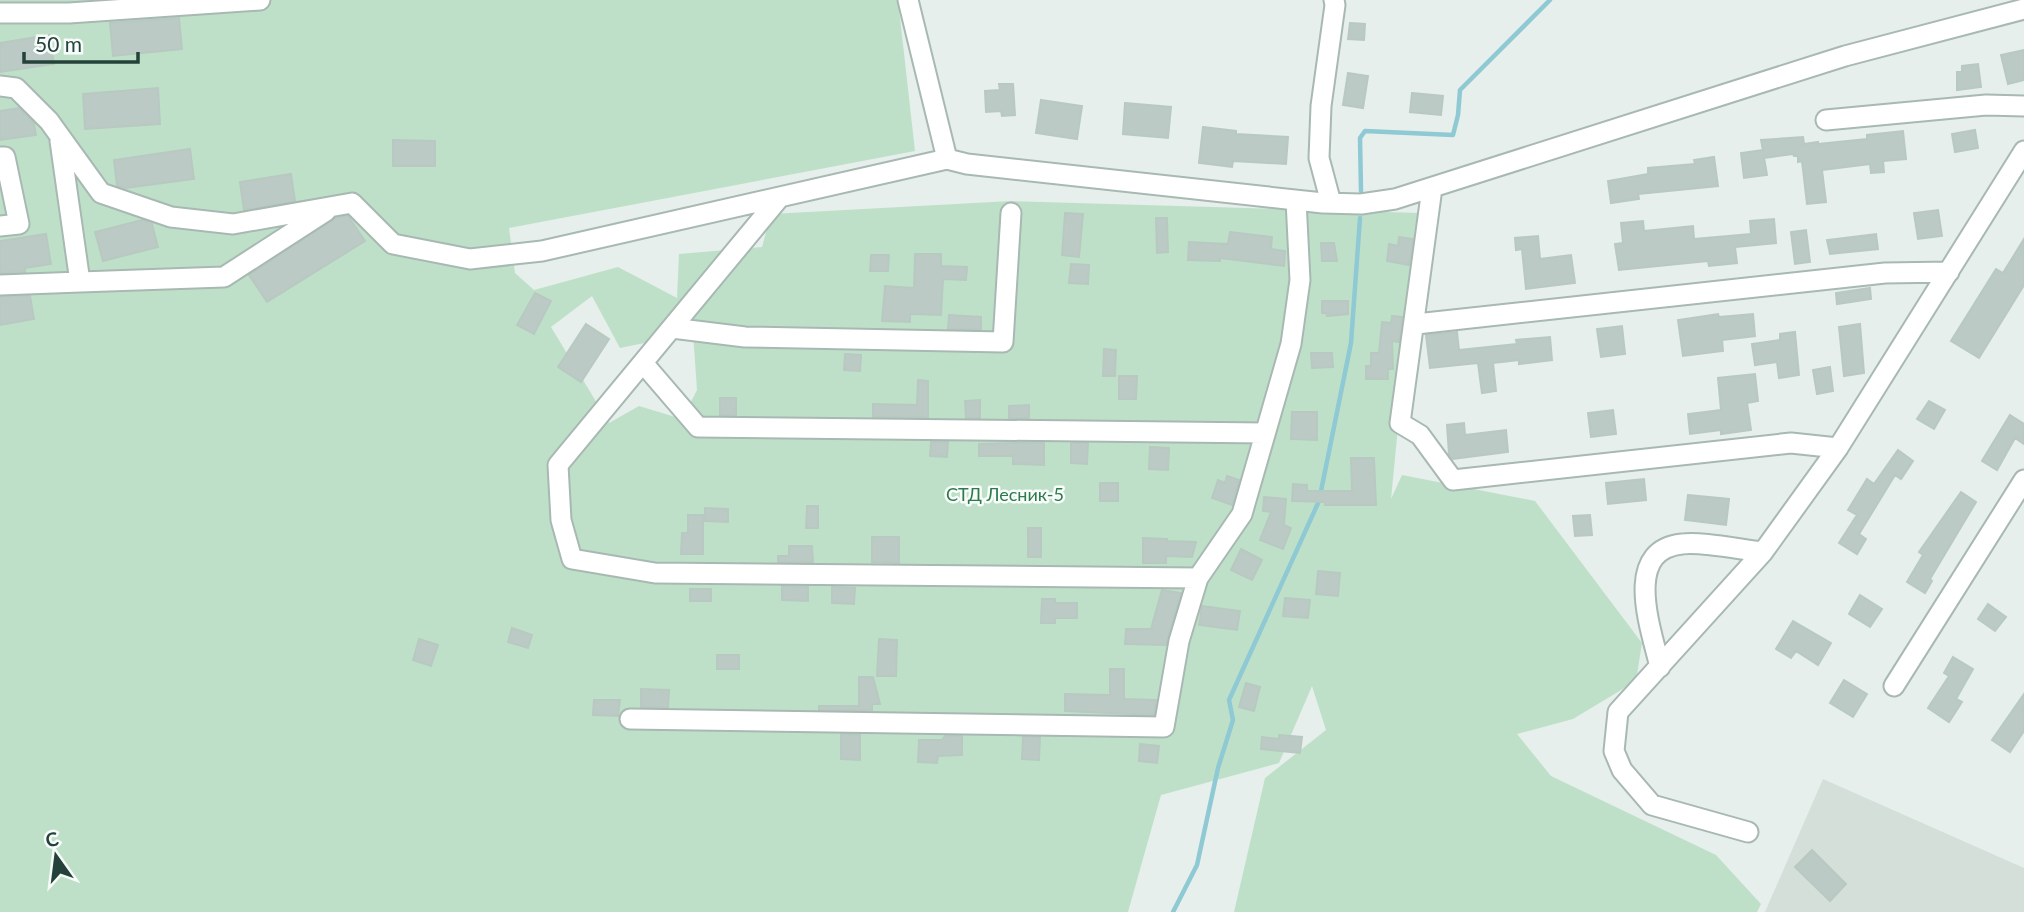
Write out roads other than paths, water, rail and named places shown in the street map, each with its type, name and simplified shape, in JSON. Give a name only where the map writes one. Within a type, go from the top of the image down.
[{"type":"street","points":[[0,13],[69,13],[260,0]]},
{"type":"street","points":[[908,0],[947,159]]},
{"type":"street","points":[[1331,203],[1319,158],[1321,106],[1334,0]]},
{"type":"street","points":[[0,86],[16,88],[49,121],[100,193],[171,217],[233,224],[352,203],[393,244],[470,259],[542,251],[947,159],[1296,200],[1362,204],[1384,201],[1433,188],[1845,56],[2024,9]]},
{"type":"street","points":[[1826,120],[1986,105],[2024,106]]},
{"type":"street","points":[[59,135],[80,282]]},
{"type":"street","points":[[1748,832],[1652,805],[1622,770],[1614,751],[1618,712],[1763,552],[1838,448],[2024,151]]},
{"type":"street","points":[[0,157],[5,157],[19,223],[0,226]]},
{"type":"street","points":[[1433,188],[1400,424],[1420,436],[1453,480],[1791,443],[1838,448]]},
{"type":"street","points":[[780,197],[558,465],[561,520],[572,559],[655,573],[1198,578]]},
{"type":"street","points":[[630,719],[1164,727],[1179,641],[1198,578],[1242,514],[1291,344],[1300,280],[1296,200]]},
{"type":"street","points":[[0,285],[224,277],[334,206]]},
{"type":"street","points":[[672,328],[745,337],[1003,342],[1011,213]]},
{"type":"street","points":[[1416,324],[1885,273],[1949,272]]},
{"type":"street","points":[[643,363],[698,426],[1265,433]]},
{"type":"street","points":[[1894,686],[2024,481]]},
{"type":"street","points":[[1660,667],[1645,599],[1648,566],[1662,548],[1684,543],[1763,552]]},
{"type":"waterway","points":[[1361,191],[1360,138],[1365,131],[1453,135],[1460,90],[1550,0]]},
{"type":"waterway","points":[[1173,912],[1197,865],[1218,768],[1233,720],[1229,700],[1319,501],[1351,343],[1360,218]]},
{"type":"park label","name":"СТД Лесник-5","points":[[1005,495]]}]
